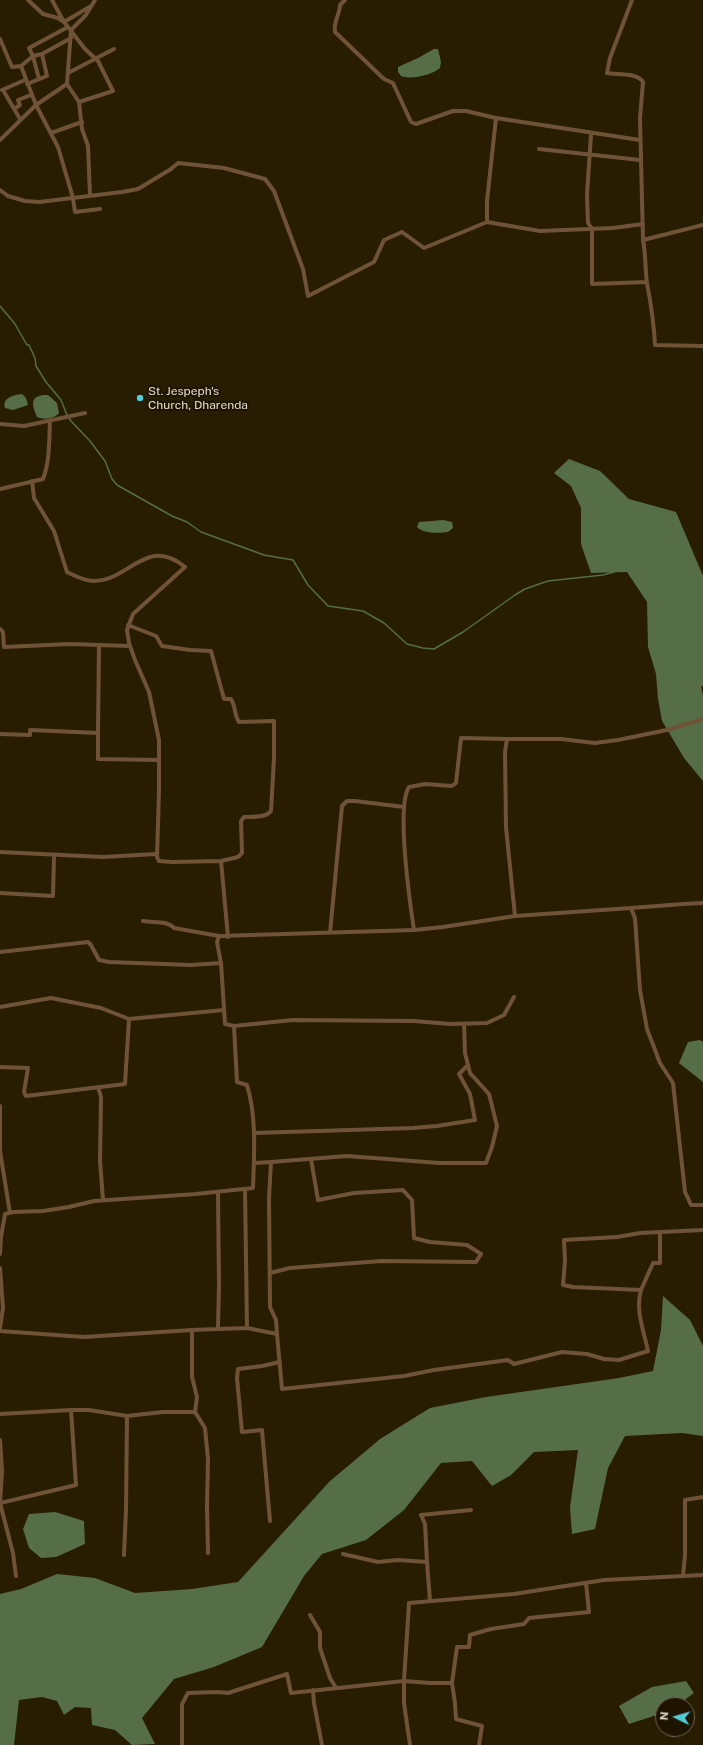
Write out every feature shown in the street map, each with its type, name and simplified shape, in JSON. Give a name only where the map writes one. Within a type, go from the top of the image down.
[{"type":"street","points":[[28,0],[43,14],[58,18],[70,28],[85,49],[95,58],[113,91],[79,102]]},
{"type":"street","points":[[52,0],[64,22]]},
{"type":"street","points":[[39,79],[29,48],[70,28],[86,15],[95,0]]},
{"type":"street","points":[[345,0],[340,5],[340,13],[335,24],[335,32],[384,79],[393,83],[411,122],[416,124],[453,111],[466,111],[496,118],[591,134],[640,140]]},
{"type":"street","points":[[632,0],[610,58],[607,73],[636,76],[641,78],[643,82],[640,98],[640,160],[643,240],[647,259],[647,282],[653,315],[655,345],[703,346]]},
{"type":"street","points":[[64,22],[92,6]]},
{"type":"street","points":[[0,140],[36,105],[66,84],[71,38],[70,28]]},
{"type":"street","points":[[0,39],[12,67],[21,66],[32,56],[42,54],[71,38]]},
{"type":"street","points":[[68,73],[114,49]]},
{"type":"street","points":[[20,119],[1,90],[47,76],[42,54]]},
{"type":"street","points":[[21,66],[31,95],[58,147],[73,198],[75,212],[100,209]]},
{"type":"street","points":[[66,84],[79,102],[88,146],[90,195]]},
{"type":"street","points":[[14,109],[20,105],[18,100],[31,95]]},
{"type":"street","points":[[486,222],[496,118]]},
{"type":"street","points":[[51,133],[82,122]]},
{"type":"street","points":[[591,134],[587,195],[588,223],[592,229],[592,284],[647,282]]},
{"type":"street","points":[[539,148],[640,160]]},
{"type":"street","points":[[0,190],[8,196],[25,201],[39,202],[138,189],[171,170],[178,163],[224,168],[265,179],[274,191],[277,198],[303,269],[308,296],[374,262],[384,240],[402,232],[424,248],[486,222],[540,231],[613,228],[643,224]]},
{"type":"street","points":[[643,240],[703,225]]},
{"type":"street","points":[[0,424],[24,426],[85,413]]},
{"type":"street","points":[[0,489],[42,479],[46,470],[50,421]]},
{"type":"street","points":[[32,481],[34,498],[54,531],[67,572],[85,580],[100,580],[110,577],[148,556],[161,556],[178,561],[185,567],[133,614],[128,624],[130,646],[149,692],[158,740],[159,798],[156,854],[159,861],[172,862],[221,861],[238,857],[242,853],[241,822],[244,818],[263,816],[269,814],[271,811],[274,758],[274,721],[238,722],[236,719],[235,705],[231,699],[224,699],[211,651],[162,646],[156,636],[128,624]]},
{"type":"street","points":[[0,629],[3,632],[2,647],[99,645],[130,646]]},
{"type":"street","points":[[99,645],[98,759],[159,760]]},
{"type":"street","points":[[414,930],[406,877],[405,796],[409,787],[425,784],[452,786],[456,784],[461,738],[561,739],[595,743],[667,730],[703,719]]},
{"type":"street","points":[[0,734],[30,735],[30,730],[98,733]]},
{"type":"street","points":[[508,739],[505,752],[506,827],[515,916]]},
{"type":"street","points":[[330,933],[342,806],[347,801],[355,801],[404,807]]},
{"type":"street","points":[[0,852],[103,858],[156,854]]},
{"type":"street","points":[[0,893],[53,896],[54,856]]},
{"type":"street","points":[[221,861],[228,937]]},
{"type":"street","points":[[143,921],[162,923],[171,925],[174,928],[228,937],[443,928],[515,916],[703,903]]},
{"type":"street","points":[[631,908],[635,918],[640,990],[647,1029],[660,1063],[673,1083],[685,1192],[691,1205],[703,1205]]},
{"type":"street","points":[[219,936],[217,942],[221,963],[225,1024],[234,1026],[293,1020],[414,1021],[450,1024],[487,1023],[504,1015],[514,996]]},
{"type":"street","points":[[0,952],[88,942],[99,960],[109,962],[191,965],[221,963]]},
{"type":"street","points":[[0,1007],[51,998],[101,1008],[129,1019],[224,1010]]},
{"type":"street","points":[[0,1067],[28,1068],[24,1092],[26,1096],[125,1084],[129,1019]]},
{"type":"street","points":[[254,1164],[347,1156],[439,1163],[486,1163],[497,1126],[489,1094],[470,1073],[465,1053],[464,1024]]},
{"type":"street","points":[[5,1214],[56,1209],[103,1200],[253,1188],[254,1133],[250,1096],[247,1085],[237,1082],[234,1026]]},
{"type":"street","points":[[254,1133],[413,1128],[475,1120],[470,1094],[459,1074],[468,1065]]},
{"type":"street","points":[[98,1087],[101,1097],[100,1136],[103,1200]]},
{"type":"street","points":[[0,1106],[0,1151],[5,1214],[0,1254]]},
{"type":"street","points":[[270,1273],[290,1268],[381,1261],[476,1262],[481,1254],[467,1245],[430,1242],[414,1238],[412,1200],[403,1190],[354,1193],[318,1200],[311,1159]]},
{"type":"street","points":[[271,1162],[269,1198],[270,1307],[276,1320],[282,1389],[404,1376],[434,1370],[508,1360],[514,1364],[562,1352],[587,1354],[604,1359],[619,1360],[648,1351],[639,1313],[638,1300],[641,1290],[654,1264],[660,1263],[660,1232]]},
{"type":"street","points":[[245,1189],[247,1328]]},
{"type":"street","points":[[218,1192],[218,1329]]},
{"type":"street","points":[[641,1290],[573,1287],[563,1285],[566,1261],[564,1240],[703,1230]]},
{"type":"street","points":[[0,1268],[3,1308],[0,1328]]},
{"type":"street","points":[[0,1331],[84,1337],[247,1328],[277,1334]]},
{"type":"street","points":[[192,1330],[192,1377],[196,1397],[195,1412],[205,1428],[208,1459],[208,1553]]},
{"type":"street","points":[[270,1520],[262,1430],[242,1432],[237,1378],[238,1369],[280,1362]]},
{"type":"street","points":[[0,1504],[76,1485],[71,1410]]},
{"type":"street","points":[[0,1414],[89,1410],[127,1416],[163,1412],[195,1412]]},
{"type":"street","points":[[124,1555],[127,1416]]},
{"type":"street","points":[[0,1440],[2,1471],[0,1504],[13,1554],[16,1576]]},
{"type":"street","points":[[683,1576],[685,1555],[685,1500],[703,1497]]},
{"type":"street","points":[[430,1602],[425,1524],[421,1515],[447,1514],[471,1510]]},
{"type":"street","points":[[343,1554],[378,1562],[398,1560],[427,1562]]},
{"type":"street","points":[[410,1745],[404,1703],[409,1603],[514,1594],[586,1583],[703,1575]]},
{"type":"street","points":[[478,1745],[482,1726],[456,1719],[452,1683],[457,1647],[469,1647],[470,1635],[491,1629],[524,1624],[529,1618],[588,1612],[586,1583]]},
{"type":"street","points":[[310,1615],[320,1632],[320,1648],[330,1678],[336,1688]]},
{"type":"street","points":[[182,1745],[182,1704],[188,1693],[228,1693],[287,1674],[291,1693],[404,1681],[452,1683]]},
{"type":"street","points":[[313,1690],[322,1745]]},
{"type":"shaded area","points":[[434,49],[438,49],[441,62],[440,68],[436,71],[421,76],[410,77],[401,76],[398,72],[398,67]]},
{"type":"shaded area","points":[[22,394],[26,398],[28,405],[13,410],[5,408],[4,405],[7,399],[15,395]]},
{"type":"shaded area","points":[[42,395],[48,395],[57,403],[59,413],[54,417],[49,418],[37,417],[33,404],[35,398]]},
{"type":"shaded area","points":[[569,459],[600,471],[629,499],[676,512],[703,576],[703,686],[701,687],[703,695],[703,781],[684,758],[662,721],[656,674],[648,647],[647,602],[627,572],[591,573],[581,544],[581,508],[571,486],[554,473]]},
{"type":"shaded area","points":[[443,520],[452,522],[453,528],[448,532],[427,532],[417,527],[419,522]]},
{"type":"shaded area","points":[[700,1040],[703,1042],[703,1082],[679,1063],[688,1042]]},
{"type":"shaded area","points":[[663,1296],[690,1320],[703,1346],[703,1436],[682,1433],[625,1436],[608,1468],[595,1529],[572,1534],[570,1507],[578,1450],[534,1452],[511,1475],[492,1486],[472,1461],[441,1463],[404,1510],[366,1540],[322,1554],[304,1576],[262,1647],[214,1667],[174,1679],[142,1718],[155,1744],[132,1745],[115,1730],[92,1725],[91,1708],[75,1707],[64,1715],[57,1701],[42,1697],[19,1700],[14,1745],[0,1745],[0,1594],[21,1589],[57,1574],[95,1578],[135,1593],[192,1589],[238,1582],[329,1482],[380,1439],[430,1408],[486,1397],[619,1378],[653,1371],[661,1330]]},
{"type":"shaded area","points":[[55,1512],[84,1521],[85,1544],[56,1557],[41,1558],[29,1548],[23,1529],[29,1514]]},
{"type":"shaded area","points":[[686,1681],[694,1693],[689,1697],[655,1697],[655,1716],[629,1724],[619,1706],[652,1687]]},
{"type":"waterway","points":[[0,306],[15,324],[27,345],[29,345],[35,358],[36,366],[46,382],[61,400],[67,415],[105,461],[112,479],[117,485],[172,516],[187,522],[201,532],[264,555],[293,560],[308,585],[328,606],[363,611],[384,623],[407,644],[434,649],[463,632],[525,589],[548,581],[603,575],[614,572]]},
{"type":"place","name":"St. Jespeph's Church, Dharenda","points":[[140,398]]}]
